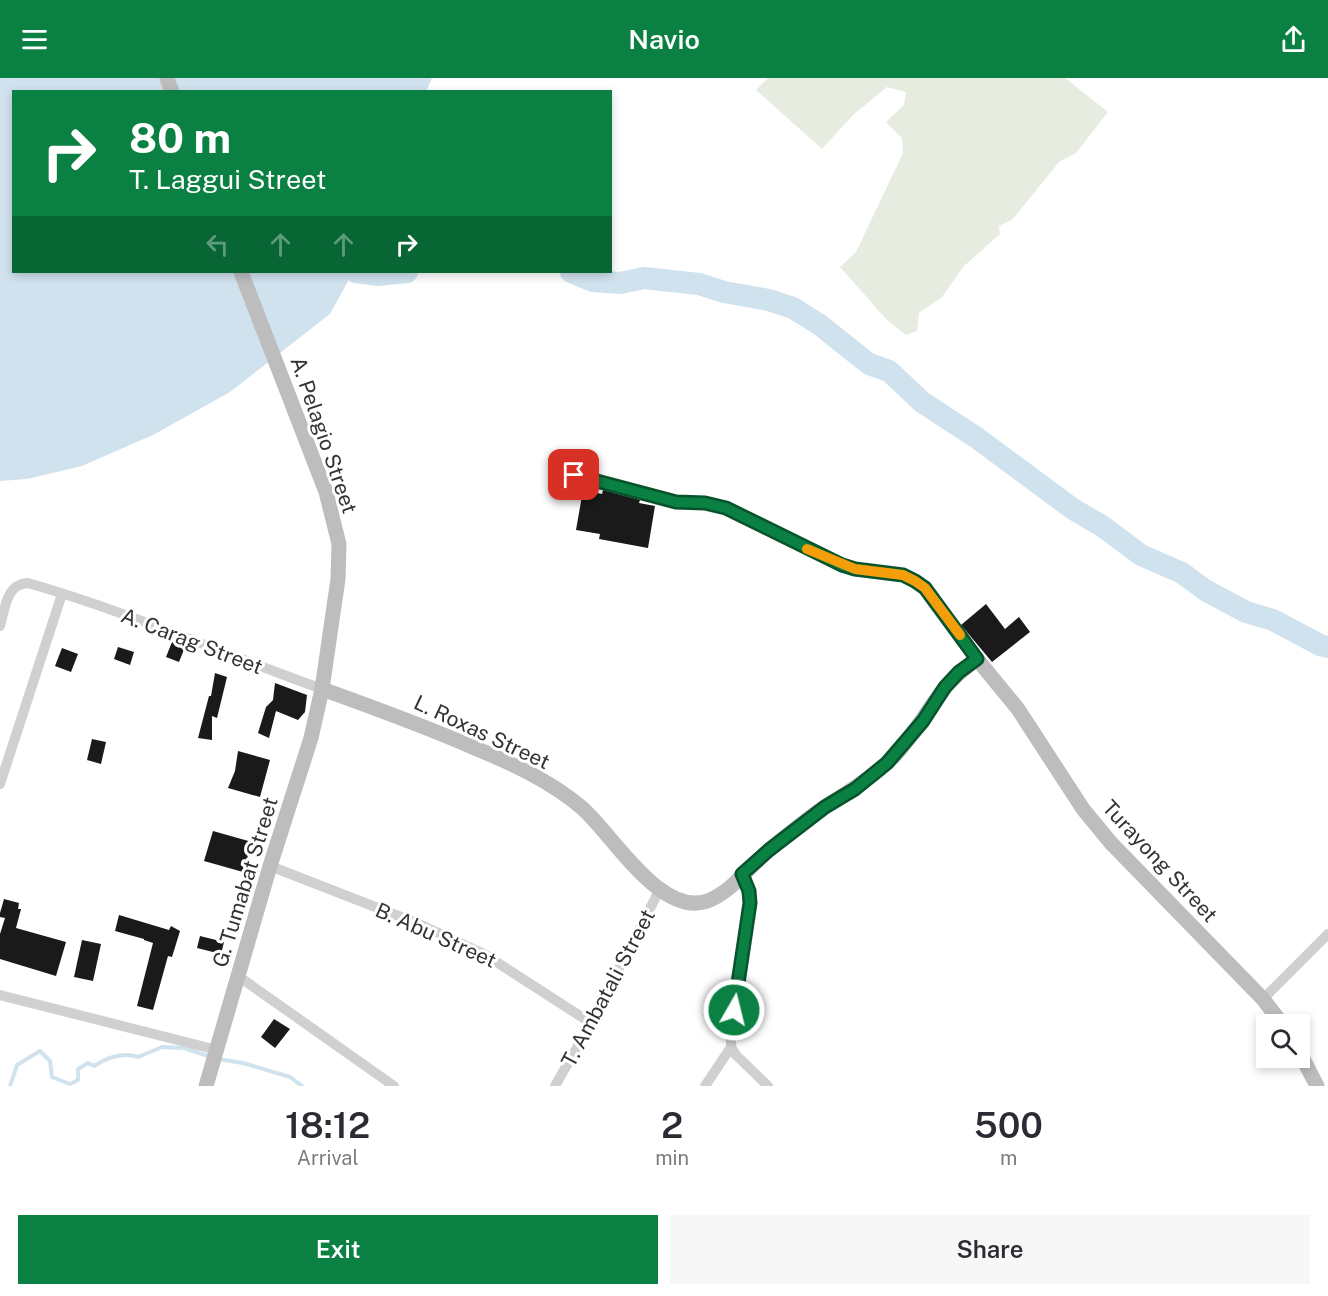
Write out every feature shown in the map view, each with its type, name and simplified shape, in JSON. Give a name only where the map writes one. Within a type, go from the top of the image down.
[{"type":"street","name":"A. Pelagio Street","points":[[241,273],[326,492],[339,544],[338,579],[322,689]]},
{"type":"street","points":[[574,475],[676,502],[715,505],[745,517],[842,565],[855,569],[903,575],[925,588],[977,659]]},
{"type":"street","name":"A. Carag Street","points":[[0,626],[8,597],[16,586],[28,583],[134,617],[322,689]]},
{"type":"street","points":[[0,785],[62,594]]},
{"type":"street","name":"L. Roxas Street","points":[[322,689],[409,720],[513,765],[536,778],[581,807],[628,859],[660,889],[686,903],[698,903],[710,900],[723,892],[769,850],[825,807],[855,789],[887,763],[923,721],[945,687],[959,672],[977,659]]},
{"type":"street","name":"Turayong Street","points":[[977,659],[1018,709],[1083,808],[1111,843],[1263,999],[1274,1014]]},
{"type":"street","name":"G. Tumabat Street","points":[[206,1086],[270,866],[311,738],[322,689]]},
{"type":"street","name":"B. Abu Street","points":[[270,866],[419,924],[477,950],[591,1023]]},
{"type":"street","points":[[742,874],[749,891],[750,903],[730,1032],[731,1047],[736,1055],[768,1086]]},
{"type":"street","name":"T. Ambatali Street","points":[[555,1086],[591,1023],[660,889]]},
{"type":"street","points":[[1263,999],[1328,934]]},
{"type":"street","points":[[238,976],[394,1086]]},
{"type":"street","points":[[0,995],[217,1050]]},
{"type":"street","points":[[705,1086],[731,1047]]},
{"type":"street","points":[[1308,1068],[1317,1086]]},
{"type":"shaded area","points":[[768,78],[1065,78],[1108,112],[1076,153],[1059,162],[1013,219],[999,226],[1000,234],[964,266],[942,297],[919,313],[917,331],[906,335],[886,319],[840,267],[856,252],[903,153],[902,138],[886,122],[904,105],[906,92],[887,87],[854,114],[822,149],[756,90]]},
{"type":"water","points":[[0,78],[432,78],[427,90],[12,90],[12,273],[352,273],[330,314],[230,392],[153,435],[82,466],[27,479],[0,481]]},
{"type":"building","points":[[583,490],[602,494],[603,490],[640,500],[639,503],[655,506],[648,548],[599,539],[600,534],[576,530]]},
{"type":"building","points":[[986,604],[1005,629],[1019,617],[1030,632],[992,662],[961,625]]},
{"type":"building","points":[[172,642],[185,647],[179,662],[166,657]]},
{"type":"building","points":[[118,647],[134,652],[130,665],[114,659]]},
{"type":"building","points":[[62,648],[78,654],[71,672],[55,666]]},
{"type":"building","points":[[215,673],[227,677],[217,718],[212,716],[212,740],[198,738],[209,696],[211,696]]},
{"type":"building","points":[[275,683],[307,695],[305,712],[298,720],[276,711],[269,738],[258,733],[266,707],[273,700]]},
{"type":"building","points":[[92,739],[106,742],[101,764],[87,760]]},
{"type":"building","points":[[238,751],[270,760],[260,797],[228,788],[235,771]]},
{"type":"building","points":[[213,831],[252,842],[243,872],[204,861]]},
{"type":"building","points":[[4,899],[19,903],[18,909],[21,909],[16,928],[66,942],[56,976],[0,959],[0,934],[5,918],[0,917],[0,913]]},
{"type":"building","points":[[119,915],[169,930],[171,926],[180,931],[172,957],[168,956],[153,1010],[137,1006],[153,943],[115,931]]},
{"type":"building","points":[[200,936],[224,942],[221,954],[197,948]]},
{"type":"building","points":[[82,940],[101,944],[93,981],[74,977]]},
{"type":"building","points":[[274,1019],[290,1029],[275,1048],[261,1037]]},
{"type":"waterway","points":[[363,273],[378,275],[397,273]]},
{"type":"waterway","points":[[573,273],[593,281],[620,283],[644,278],[699,284],[724,292],[769,300],[793,308],[820,325],[869,364],[889,371],[922,402],[977,438],[1073,509],[1102,526],[1141,555],[1182,573],[1205,590],[1246,612],[1273,620],[1328,647]]},
{"type":"waterway","points":[[10,1086],[17,1065],[40,1051],[50,1061],[52,1077],[70,1084],[78,1080],[78,1069],[88,1063],[94,1066],[121,1055],[138,1057],[162,1047],[184,1048],[211,1057]]},
{"type":"waterway","points":[[218,1059],[243,1063],[290,1077],[302,1086]]},
{"type":"slow traffic","points":[[807,549],[855,569],[903,575],[915,581],[925,588],[960,635]]},
{"type":"route","points":[[574,475],[676,502],[705,503],[726,508],[842,565],[873,572],[903,575],[925,588],[977,659],[959,672],[945,687],[923,721],[887,763],[855,789],[825,807],[742,874],[749,891],[750,903],[734,1010]]}]
